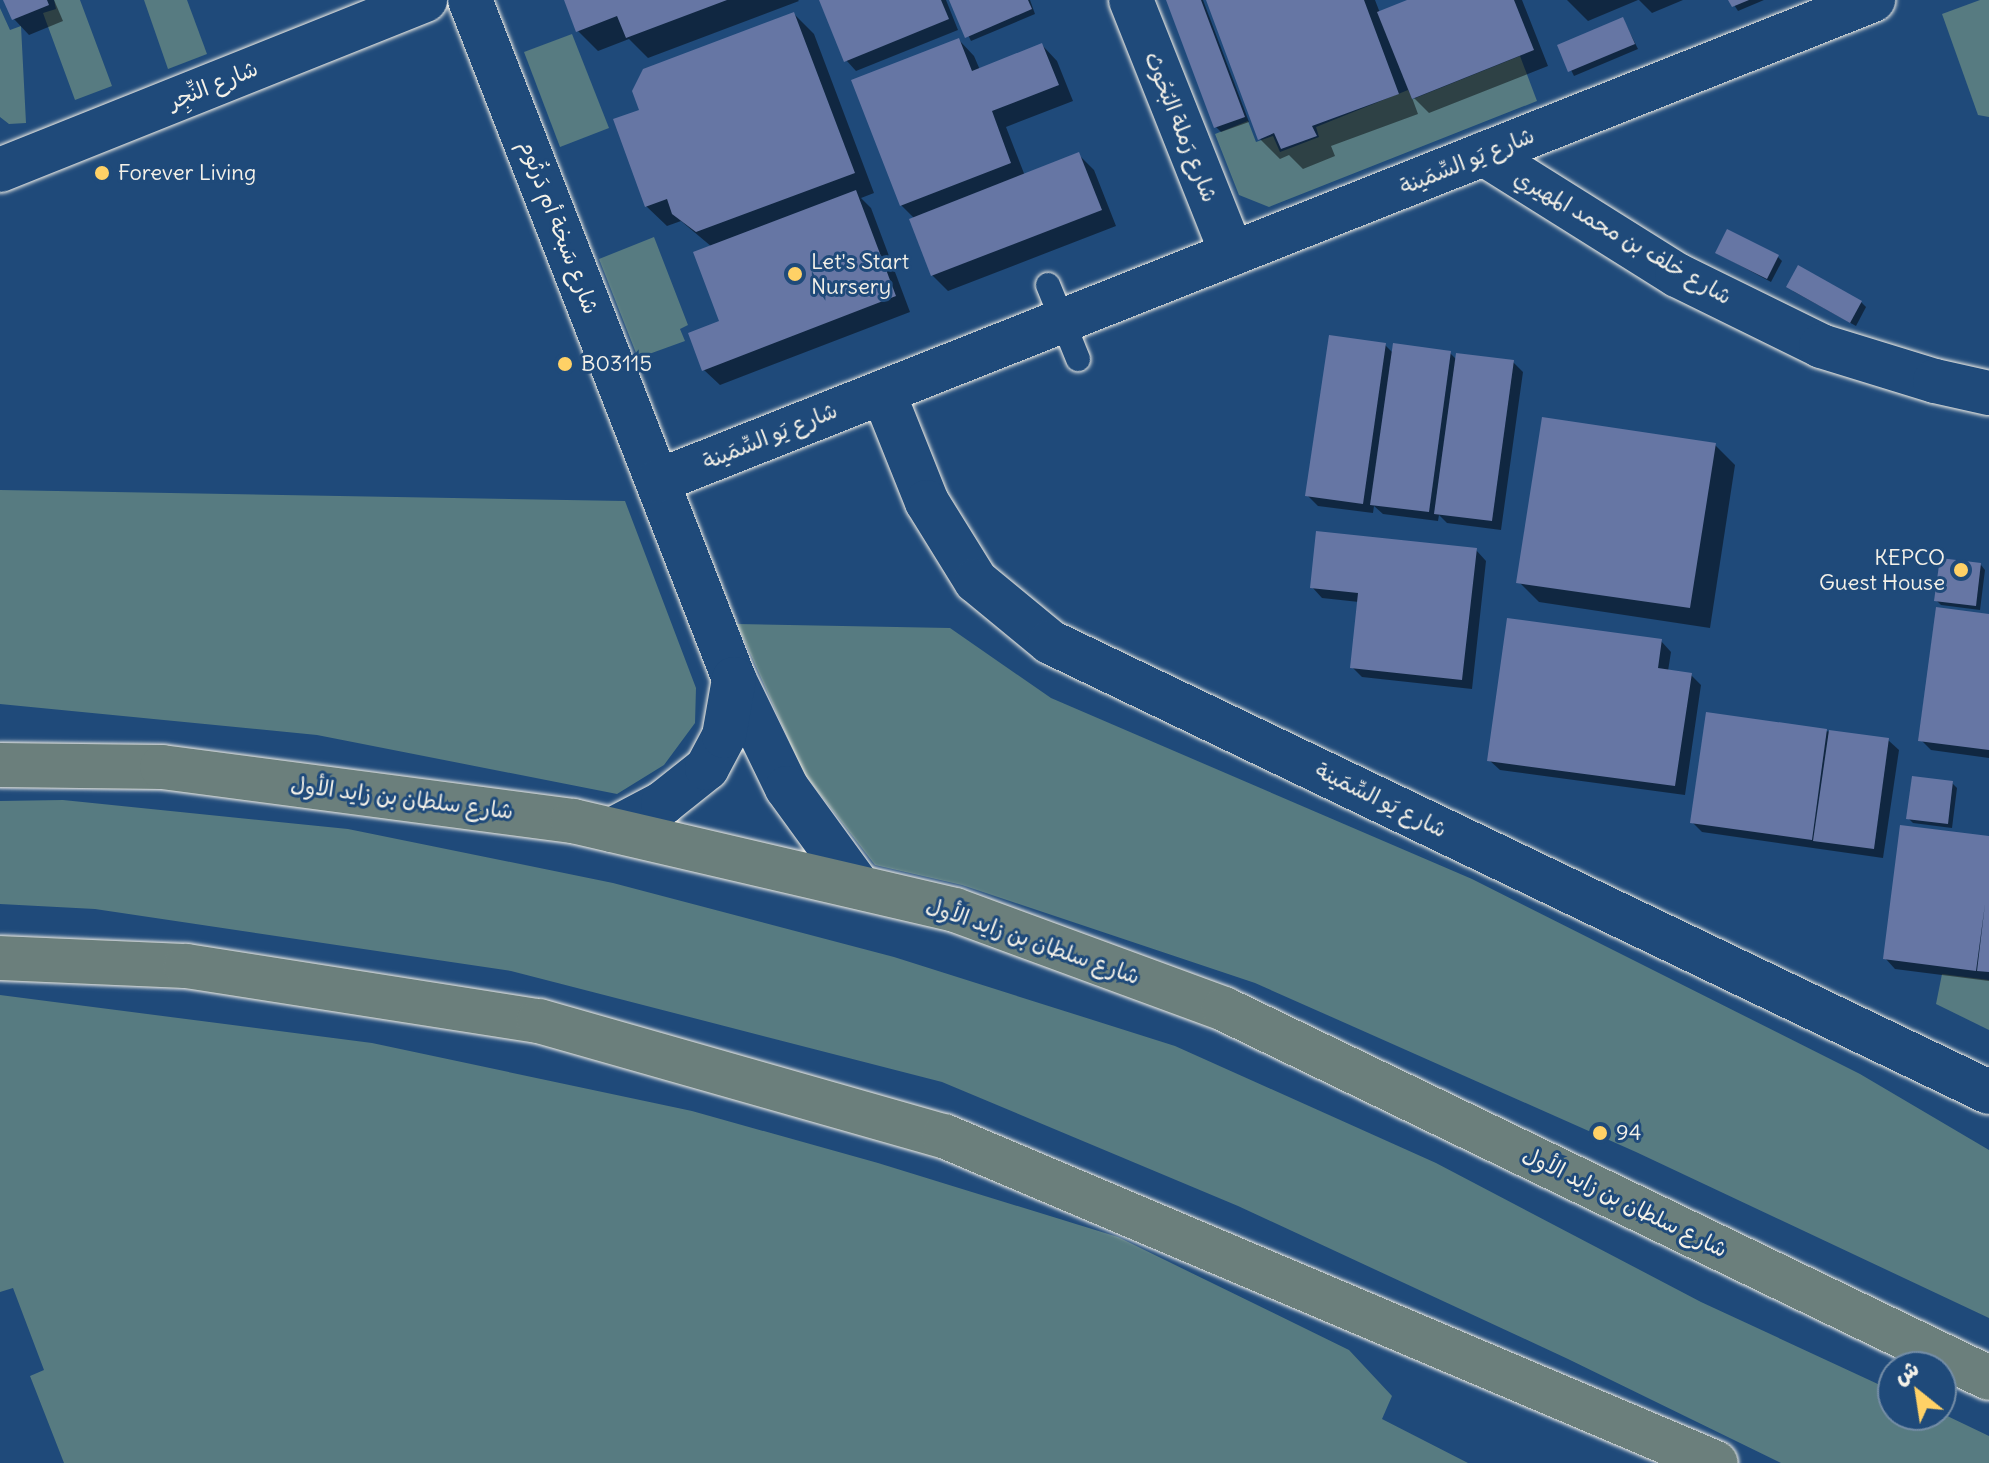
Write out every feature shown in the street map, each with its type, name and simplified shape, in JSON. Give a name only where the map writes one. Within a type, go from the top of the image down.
[{"type":"main road","name":"شارع سلطان بن زايد الأول","points":[[0,765],[162,767],[573,821],[955,910],[1224,1009],[1989,1378]]},
{"type":"main road","points":[[0,958],[186,966],[539,1021],[929,1132],[1677,1453],[1716,1463]]},
{"type":"street","name":"شارع النِّجِر","points":[[0,170],[425,0]]},
{"type":"street","name":"شارع سَبخة أم دَرثُوم","points":[[470,0],[734,679],[787,788],[859,887]]},
{"type":"street","name":"شارع رَملة البُحُوث","points":[[1131,0],[1232,254]]},
{"type":"street","name":"شارع يَو السِّمَينة","points":[[658,481],[1873,0]]},
{"type":"street","name":"شارع خلف بن محمد المهيري","points":[[1484,154],[1677,275],[1821,346],[1935,381],[1989,393]]},
{"type":"street","name":"شارع يَو السِّمَينة","points":[[883,392],[927,502],[976,581],[1050,642],[1989,1092]]},
{"type":"street","points":[[612,830],[663,803],[707,768],[724,736],[734,679]]},
{"type":"green space","points":[[54,0],[80,0],[112,86],[75,100],[43,13],[56,9]]},
{"type":"green space","points":[[144,0],[187,0],[207,54],[168,69]]},
{"type":"green space","points":[[1980,0],[1989,0],[1989,117],[1978,115],[1942,14]]},
{"type":"green space","points":[[0,8],[10,30],[21,26],[26,123],[9,124],[0,117]]},
{"type":"green space","points":[[572,34],[609,128],[560,147],[524,52]]},
{"type":"green space","points":[[1520,56],[1537,101],[1269,207],[1239,195],[1215,134],[1248,121],[1256,142],[1273,136],[1280,152],[1319,137],[1316,127],[1408,90],[1413,99]]},
{"type":"green space","points":[[654,237],[688,325],[680,329],[685,341],[638,358],[599,259]]},
{"type":"green space","points":[[0,490],[625,501],[696,688],[695,723],[664,765],[617,794],[317,735],[0,704]]},
{"type":"green space","points":[[737,624],[950,628],[1051,698],[1472,879],[1860,1074],[1989,1150],[1989,1318],[1636,1152],[1255,983],[962,885],[875,865],[803,772]]},
{"type":"green space","points":[[63,800],[348,829],[613,883],[894,957],[1175,1046],[1436,1163],[1701,1302],[1877,1384],[1877,1431],[1957,1431],[1957,1421],[1989,1436],[1989,1463],[1781,1463],[1568,1359],[1238,1206],[942,1082],[511,971],[95,909],[0,904],[0,801]]},
{"type":"green space","points":[[1942,974],[1989,980],[1989,1030],[1936,1004]]},
{"type":"green space","points":[[0,995],[372,1043],[692,1111],[878,1163],[1118,1237],[1349,1350],[1392,1396],[1382,1419],[1468,1463],[64,1463],[30,1376],[44,1370],[13,1288],[0,1292]]},
{"type":"building","points":[[3,0],[47,0],[49,5],[12,20]]},
{"type":"building","points":[[564,0],[727,0],[626,38],[617,16],[576,32]]},
{"type":"building","points":[[819,0],[941,0],[949,19],[844,62]]},
{"type":"building","points":[[949,0],[1028,0],[1032,9],[965,38]]},
{"type":"building","points":[[1166,0],[1201,0],[1245,117],[1214,128]]},
{"type":"building","points":[[1206,0],[1364,0],[1399,94],[1312,126],[1317,136],[1281,149],[1274,133],[1258,140]]},
{"type":"building","points":[[1407,0],[1514,0],[1534,50],[1412,99],[1377,12]]},
{"type":"building","points":[[1728,0],[1749,0],[1732,7]]},
{"type":"building","points":[[794,12],[855,173],[696,232],[672,214],[667,199],[645,207],[613,119],[639,110],[632,91],[643,69]]},
{"type":"building","points":[[1623,17],[1635,44],[1568,72],[1557,45]]},
{"type":"building","points":[[959,38],[972,71],[1042,43],[1059,85],[992,111],[1011,163],[900,206],[851,80]]},
{"type":"building","points":[[1079,152],[1102,210],[931,276],[909,219]]},
{"type":"building","name":"Let's Start Nursery","points":[[856,190],[896,296],[702,371],[688,333],[719,321],[693,252]]},
{"type":"building","points":[[1727,229],[1779,255],[1767,279],[1715,253]]},
{"type":"building","points":[[1798,265],[1862,301],[1850,323],[1786,287]]},
{"type":"building","points":[[1329,335],[1386,343],[1363,504],[1305,496]]},
{"type":"building","points":[[1393,343],[1451,351],[1429,512],[1370,505]]},
{"type":"building","points":[[1456,353],[1514,360],[1492,521],[1434,514]]},
{"type":"building","points":[[1542,417],[1716,443],[1690,608],[1516,583]]},
{"type":"building","points":[[1316,531],[1477,548],[1462,680],[1350,668],[1358,593],[1310,588]]},
{"type":"building","points":[[1940,558],[1981,563],[1976,606],[1934,601]]},
{"type":"building","points":[[1936,607],[1989,614],[1989,750],[1918,741]]},
{"type":"building","points":[[1507,618],[1662,639],[1658,668],[1692,673],[1675,786],[1487,761]]},
{"type":"building","points":[[1706,712],[1827,729],[1812,840],[1690,823]]},
{"type":"building","points":[[1829,730],[1889,738],[1874,849],[1813,841]]},
{"type":"building","points":[[1912,776],[1953,781],[1948,824],[1906,819]]},
{"type":"building","points":[[1900,825],[1989,836],[1989,972],[1977,971],[1985,904],[1976,971],[1883,959]]},
{"type":"place","name":"Forever Living","points":[[102,173]]},
{"type":"place","name":"Let's Start Nursery","points":[[795,274]]},
{"type":"place","name":"B03115","points":[[565,364]]},
{"type":"place","name":"KEPCO Guest House","points":[[1961,570]]},
{"type":"place","name":"94","points":[[1600,1133]]}]
